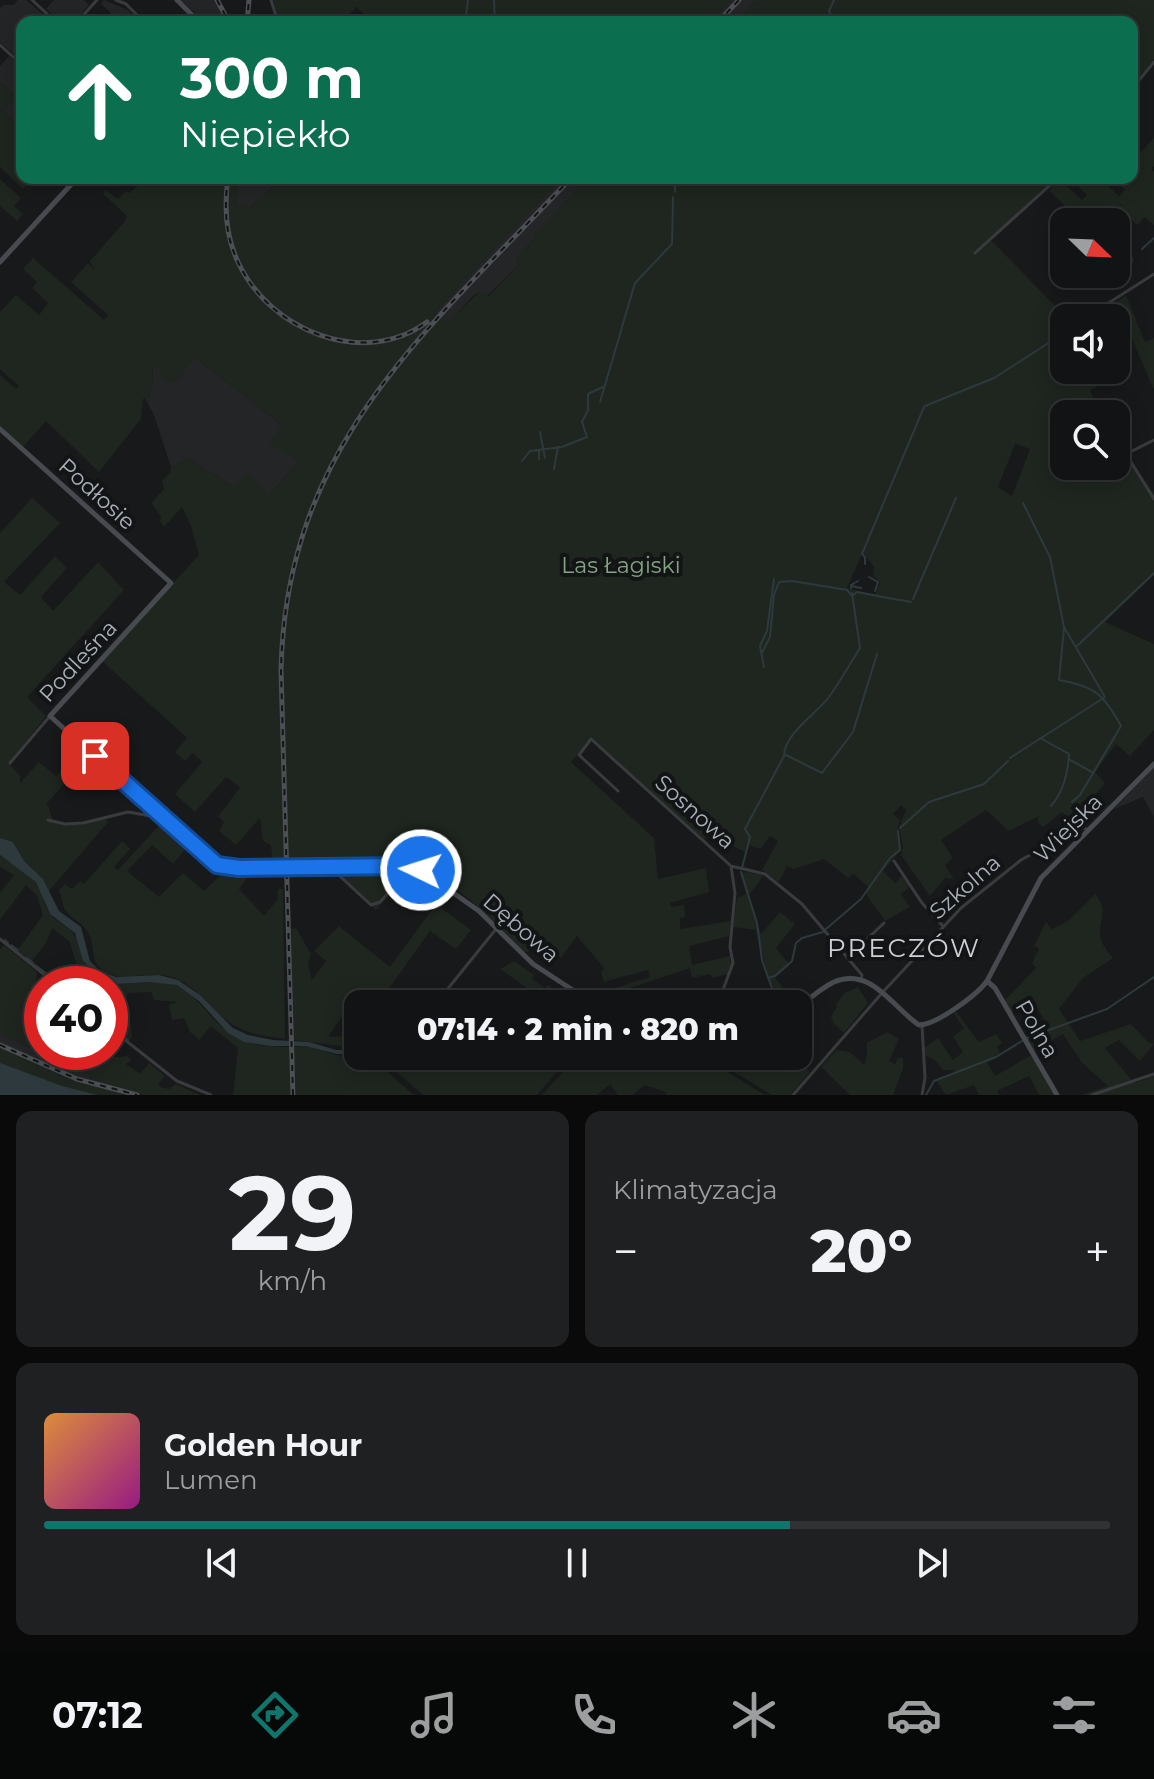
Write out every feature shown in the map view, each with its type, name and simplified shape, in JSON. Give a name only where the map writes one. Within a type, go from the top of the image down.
[{"type":"street","points":[[32,0],[49,16]]},
{"type":"street","points":[[82,16],[97,0]]},
{"type":"street","points":[[116,0],[126,4],[138,16]]},
{"type":"street","points":[[177,0],[193,16]]},
{"type":"street","points":[[0,45],[16,60]]},
{"type":"street","points":[[1138,82],[1154,62]]},
{"type":"street","points":[[0,262],[72,184]]},
{"type":"street","points":[[975,253],[1051,184]]},
{"type":"street","points":[[1107,304],[1154,274]]},
{"type":"street","name":"Podłosie","points":[[0,429],[171,583]]},
{"type":"street","points":[[1130,452],[1154,440]]},
{"type":"street","points":[[1130,460],[1154,499]]},
{"type":"street","name":"Podleśna","points":[[10,763],[171,583]]},
{"type":"street","points":[[50,716],[215,865],[228,868],[412,867]]},
{"type":"street","name":"Sosnowa","points":[[618,791],[579,755],[591,739],[731,866],[765,874],[785,889],[802,904],[862,975],[861,980],[922,1026]]},
{"type":"street","name":"Wiejska","points":[[922,1026],[933,1022],[981,989],[1041,878],[1154,764]]},
{"type":"street","points":[[48,820],[74,824],[128,812],[164,819]]},
{"type":"street","name":"Szkolna","points":[[793,1095],[943,925],[1003,873],[1078,829],[1087,832]]},
{"type":"street","points":[[894,861],[922,903],[943,925]]},
{"type":"street","points":[[723,990],[733,963],[730,947],[736,901],[731,866]]},
{"type":"street","points":[[330,867],[371,905],[380,902],[412,867]]},
{"type":"street","name":"Dębowa","points":[[412,867],[430,875],[498,927],[529,960],[573,990]]},
{"type":"street","points":[[847,958],[884,923]]},
{"type":"street","points":[[447,990],[498,927]]},
{"type":"street","points":[[0,939],[34,966]]},
{"type":"street","points":[[812,998],[833,983],[847,979],[861,980]]},
{"type":"street","name":"Polna","points":[[987,981],[995,988],[1057,1095]]},
{"type":"street","points":[[922,1026],[925,1078],[922,1095]]},
{"type":"street","points":[[128,1042],[179,1083],[211,1095]]},
{"type":"street","points":[[1092,1095],[1154,1074]]},
{"type":"shaded area","points":[[18,0],[26,0],[46,16],[16,16],[16,56],[0,42],[0,9],[3,5],[14,5]]},
{"type":"shaded area","points":[[54,0],[84,0],[89,5],[79,16],[54,16],[46,9]]},
{"type":"shaded area","points":[[104,0],[128,10],[133,16],[108,16],[111,13],[101,4]]},
{"type":"shaded area","points":[[181,0],[214,0],[225,13],[222,16],[198,16]]},
{"type":"shaded area","points":[[731,0],[757,0],[742,16],[715,16]]},
{"type":"shaded area","points":[[9,56],[16,62],[16,96],[0,82],[0,66]]},
{"type":"shaded area","points":[[16,96],[16,123],[3,111]]},
{"type":"shaded area","points":[[236,184],[276,184],[249,209],[237,205]]},
{"type":"shaded area","points":[[555,184],[582,184],[516,259],[519,265],[486,297],[479,292],[473,296],[447,324],[434,313]]},
{"type":"shaded area","points":[[195,357],[282,425],[299,461],[269,496],[234,487],[189,459],[171,467],[154,415],[145,398],[150,396],[149,389],[152,388],[153,366]]},
{"type":"shaded area","points":[[1154,767],[1154,817],[1143,797],[1114,809]]},
{"type":"shaded area","points":[[0,838],[13,842],[24,861],[43,879],[59,911],[81,927],[90,961],[95,966],[88,966],[83,961],[75,933],[50,914],[36,882],[0,855]]},
{"type":"shaded area","points":[[159,975],[178,980],[200,995],[233,1028],[248,1035],[309,1042],[344,1050],[344,1054],[305,1046],[244,1042],[228,1033],[199,1001],[177,985],[128,983],[128,976]]},
{"type":"shaded area","points":[[0,1034],[24,1045],[24,1057],[0,1047]]},
{"type":"shaded area","points":[[0,1063],[62,1086],[97,1095],[0,1095]]},
{"type":"shaded area","points":[[55,1070],[79,1070],[90,1075],[89,1084]]},
{"type":"green space","points":[[273,0],[731,0],[715,16],[366,16],[356,7],[348,16],[278,16]]},
{"type":"green space","points":[[757,0],[1154,0],[1154,59],[1138,79],[1138,16],[742,16]]},
{"type":"green space","points":[[0,82],[16,96],[3,111],[16,123],[16,182],[0,167]]},
{"type":"green space","points":[[1154,138],[1154,166],[1151,169],[1154,172],[1154,225],[1145,217],[1137,225],[1130,218],[1130,208],[1064,208],[1049,190],[1054,184],[1064,184],[1082,200],[1087,195],[1076,184],[1106,184],[1119,196],[1125,190],[1118,184],[1138,184],[1138,155]]},
{"type":"green space","points":[[0,179],[21,198],[14,206],[23,214],[17,221],[0,206]]},
{"type":"green space","name":"Las Łagiski","points":[[136,184],[225,184],[224,200],[228,202],[230,184],[236,184],[237,205],[249,209],[276,184],[555,184],[434,313],[447,323],[479,292],[488,297],[519,265],[516,259],[536,237],[534,235],[582,184],[1050,184],[990,239],[1053,304],[1050,304],[1050,384],[1101,385],[1090,390],[1095,400],[1050,400],[1050,480],[1130,480],[1130,459],[1154,494],[1154,575],[1105,622],[1154,644],[1154,730],[1130,756],[1116,744],[1095,772],[1105,783],[1096,794],[1109,807],[1077,826],[1062,812],[1043,827],[1037,822],[1039,816],[1009,831],[986,810],[941,840],[953,858],[945,865],[954,879],[945,878],[930,896],[901,855],[903,847],[899,827],[906,810],[901,805],[893,814],[900,820],[898,827],[901,850],[883,871],[895,883],[902,876],[910,887],[901,894],[910,907],[885,921],[866,894],[869,888],[854,874],[848,878],[824,859],[794,869],[787,866],[779,882],[762,870],[778,841],[770,836],[761,849],[749,845],[745,852],[712,831],[704,840],[592,739],[571,762],[654,838],[658,879],[706,868],[709,892],[670,903],[671,907],[684,905],[685,917],[680,918],[680,929],[731,921],[729,936],[689,946],[692,965],[730,956],[728,974],[712,978],[710,974],[692,978],[690,968],[624,990],[609,990],[650,977],[648,970],[604,982],[601,972],[604,968],[577,936],[561,958],[544,946],[524,953],[461,893],[417,866],[273,866],[271,845],[263,841],[260,818],[236,845],[219,831],[224,822],[218,817],[240,787],[226,777],[195,812],[175,794],[202,762],[193,753],[185,761],[175,752],[187,738],[102,661],[199,555],[182,507],[164,527],[161,516],[151,503],[164,489],[162,481],[171,472],[171,467],[189,459],[234,487],[247,472],[270,495],[299,461],[269,444],[282,425],[195,357],[176,382],[163,381],[158,365],[153,366],[151,396],[143,399],[141,419],[99,472],[46,421],[23,447],[0,427],[0,375],[16,389],[19,386],[0,369],[0,312],[16,295],[39,315],[48,303],[32,288],[37,282],[23,269],[33,258],[104,320],[108,315],[71,282],[88,263],[95,271],[90,261],[127,216],[103,194],[106,190],[118,199],[126,191],[129,193],[138,186]],"holes":[[[1015,444],[1030,449],[1012,496],[998,487]],[[863,552],[874,567],[873,575],[880,582],[875,595],[847,588]]]},
{"type":"green space","points":[[1126,295],[1130,304],[1117,304]]},
{"type":"green space","points":[[1130,305],[1145,342],[1154,338],[1154,390],[1130,334]]},
{"type":"green space","points":[[32,498],[60,523],[4,582],[20,595],[55,556],[67,568],[41,597],[53,611],[98,562],[124,590],[27,697],[46,716],[9,763],[20,776],[20,783],[39,762],[56,776],[83,747],[101,765],[86,780],[76,771],[47,803],[54,823],[80,825],[105,818],[108,822],[49,891],[13,842],[0,838],[0,533]]},
{"type":"green space","points":[[164,820],[190,844],[173,864],[152,845],[127,871],[159,897],[183,873],[204,891],[227,869],[254,869],[239,889],[264,916],[277,900],[278,889],[283,889],[285,1039],[255,1034],[237,1027],[179,980],[160,975],[128,976],[128,966],[99,966],[87,930],[64,908],[59,890],[65,884],[72,889],[80,881],[84,884],[122,841],[130,849],[114,867],[118,870]]},
{"type":"green space","points":[[0,856],[34,880],[48,912],[73,933],[86,966],[78,966],[70,942],[52,928],[46,943],[31,962],[17,951],[43,915],[37,896],[26,885],[0,920],[0,893],[14,875],[0,867]]},
{"type":"green space","points":[[410,868],[413,869],[376,910],[334,869]]},
{"type":"green space","points":[[740,873],[764,875],[749,895],[761,934],[780,912],[795,924],[776,948],[790,965],[775,978],[785,990],[772,990],[756,930],[733,927],[737,898],[746,894]]},
{"type":"green space","points":[[1095,894],[1103,912],[1101,940],[1113,958],[1083,978],[1059,1009],[1080,1041],[1131,1024],[1148,1042],[1154,1044],[1140,1061],[1119,1040],[1105,1048],[1134,1083],[1154,1076],[1154,1095],[1081,1095],[1108,1086],[1082,1063],[1063,1034],[1032,1052],[1024,1037],[1047,1024],[1033,1001],[1011,1014],[1004,1001],[1036,968],[1032,963],[1039,949],[1034,946],[1046,922],[1052,929],[1068,921]]},
{"type":"green space","points":[[436,904],[471,930],[456,949],[430,931],[388,990],[344,990],[344,1014],[329,1035],[344,1036],[344,1046],[294,1040],[291,929],[296,928],[311,954],[308,965],[312,980],[326,961],[314,951],[339,926],[390,967]]},
{"type":"green space","points":[[4,945],[30,966],[24,966],[24,1045],[0,1034],[0,949]]},
{"type":"green space","points":[[514,961],[534,975],[532,979],[545,988],[548,985],[556,990],[529,990],[500,969]]},
{"type":"green space","points":[[156,982],[178,986],[236,1037],[265,1046],[290,1047],[291,1095],[233,1095],[238,1048],[211,1026],[199,1040],[190,1032],[184,1018],[172,1020],[169,1005],[177,1002],[154,1000],[151,992],[128,993],[128,983]]},
{"type":"green space","points":[[858,987],[868,1003],[844,1033],[831,1017],[845,993]]},
{"type":"green space","points":[[954,1009],[979,1042],[996,1034],[1002,1043],[997,1047],[1000,1053],[987,1062],[995,1076],[1033,1054],[1055,1095],[1039,1095],[1029,1076],[997,1091],[999,1095],[979,1095],[974,1085],[946,1095],[935,1079],[954,1073],[953,1070],[943,1070],[936,1061],[925,1055],[924,1048],[938,1038],[953,1060],[963,1052],[953,1037],[964,1028],[952,1011]]},
{"type":"green space","points":[[128,1023],[131,1024],[132,1037],[128,1041]]},
{"type":"green space","points":[[887,1032],[899,1039],[889,1061],[895,1064],[898,1058],[903,1058],[903,1069],[893,1095],[850,1095],[821,1067],[836,1050],[850,1052],[864,1065],[867,1043]]},
{"type":"green space","points":[[305,1046],[344,1055],[344,1070],[385,1070],[414,1095],[296,1095],[294,1047]]},
{"type":"green space","points":[[0,1047],[24,1057],[24,1070],[55,1070],[81,1081],[134,1095],[0,1095]]},
{"type":"green space","points":[[149,1063],[165,1076],[159,1083],[160,1087],[169,1089],[176,1084],[200,1095],[142,1095],[89,1082],[90,1075],[79,1070],[128,1070],[128,1065],[140,1074]]},
{"type":"green space","points":[[394,1070],[559,1070],[537,1095],[423,1095]]},
{"type":"green space","points":[[564,1070],[724,1070],[765,1095],[667,1095],[645,1085],[632,1095],[618,1095],[610,1084],[597,1095],[542,1095]]},
{"type":"green space","points":[[731,1070],[810,1072],[790,1095],[772,1095]]},
{"type":"waterway","points":[[466,16],[468,0]]},
{"type":"waterway","points":[[494,0],[495,16]]},
{"type":"waterway","points":[[831,16],[829,11],[834,0]]},
{"type":"waterway","points":[[675,184],[675,192]]},
{"type":"waterway","points":[[600,402],[635,283],[672,244],[673,197]]},
{"type":"waterway","points":[[1142,249],[1154,238]]},
{"type":"waterway","points":[[1130,270],[1132,259]]},
{"type":"waterway","points":[[925,406],[994,378],[1050,342]]},
{"type":"waterway","points":[[522,461],[530,451],[562,447],[587,437],[582,422],[588,410],[588,394],[603,387]]},
{"type":"waterway","points":[[865,564],[862,554],[924,407]]},
{"type":"waterway","points":[[540,432],[545,458]]},
{"type":"waterway","points":[[554,469],[558,447]]},
{"type":"waterway","points":[[539,450],[539,459]]},
{"type":"waterway","points":[[913,599],[956,498]]},
{"type":"waterway","points":[[1010,758],[1105,697],[1064,627],[1050,557],[1023,503]]},
{"type":"waterway","points":[[1076,647],[1154,573]]},
{"type":"waterway","points":[[869,577],[878,582],[875,591]]},
{"type":"waterway","points":[[764,667],[760,646],[767,631],[774,579]]},
{"type":"waterway","points":[[762,653],[770,637],[774,595],[779,582],[792,581],[847,590],[852,596],[857,592],[899,600]]},
{"type":"waterway","points":[[851,588],[858,581]]},
{"type":"waterway","points":[[851,586],[861,588]]},
{"type":"waterway","points":[[742,868],[750,837],[745,829],[784,756],[789,740],[829,697],[860,648],[852,593]]},
{"type":"waterway","points":[[901,600],[911,602]]},
{"type":"waterway","points":[[1064,628],[1059,680],[1081,685],[1097,694],[1121,726],[1080,795],[1072,802]]},
{"type":"waterway","points":[[784,754],[822,773],[853,732],[877,654]]},
{"type":"waterway","points":[[1042,739],[1069,754],[1064,782],[1051,806]]},
{"type":"waterway","points":[[1070,760],[1092,772]]},
{"type":"waterway","points":[[900,828],[929,802],[984,784],[1008,761]]},
{"type":"waterway","points":[[826,929],[861,899],[890,858],[900,850],[898,831]]},
{"type":"waterway","points":[[741,872],[757,923],[762,960],[773,990]]},
{"type":"waterway","points":[[768,978],[775,976],[792,961],[796,943],[823,932]]},
{"type":"waterway","points":[[5,940],[8,943]]},
{"type":"waterway","points":[[11,945],[18,950]]},
{"type":"waterway","points":[[27,958],[33,963]]},
{"type":"waterway","points":[[1027,1038],[1107,1009],[1154,977]]},
{"type":"waterway","points":[[926,1095],[934,1081],[996,1057],[1022,1041]]},
{"type":"railway","points":[[217,0],[226,16]]},
{"type":"railway","points":[[248,16],[249,0]]},
{"type":"railway","points":[[724,16],[739,0]]},
{"type":"railway","points":[[227,184],[227,221],[230,242],[238,262],[252,286],[272,307],[295,323],[320,335],[347,342],[375,342],[402,336],[427,322]]},
{"type":"railway","points":[[293,1095],[281,670],[289,590],[308,519],[337,455],[374,396],[466,287],[565,184]]},
{"type":"railway","points":[[0,1045],[77,1079],[137,1095]]},
{"type":"district","name":"PRECZÓW","points":[[904,948]]},
{"type":"route","points":[[95,756],[217,865],[228,868],[406,866],[421,870]]}]
